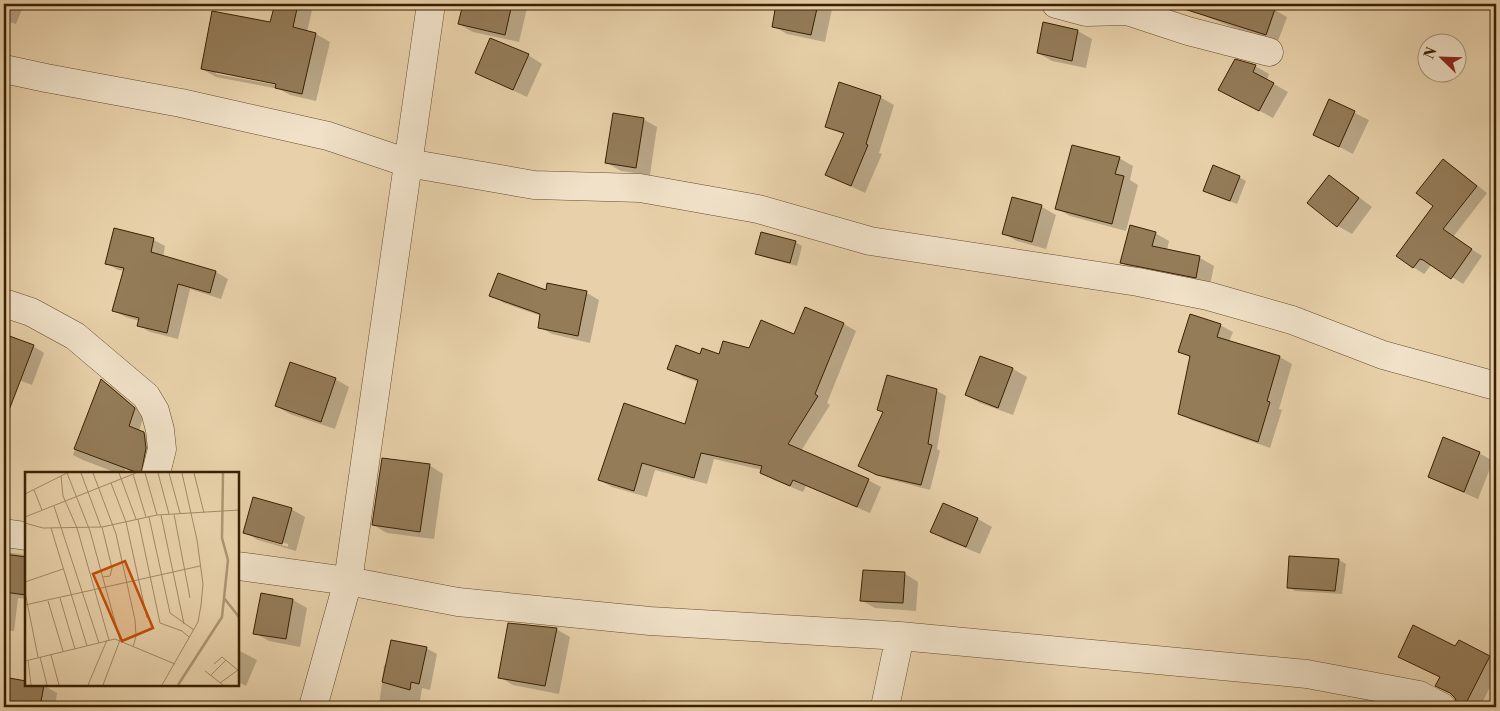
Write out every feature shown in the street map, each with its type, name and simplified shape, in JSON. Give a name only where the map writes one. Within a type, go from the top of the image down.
[{"type":"street","points":[[313,707],[348,581],[431,4]]},
{"type":"street","points":[[1056,4],[1086,12],[1127,11],[1269,52]]},
{"type":"street","points":[[4,69],[181,104],[328,136],[408,162],[534,185],[640,188],[758,209],[870,241],[1138,282],[1208,296],[1292,320],[1383,355],[1496,386]]},
{"type":"street","points":[[4,303],[31,312],[76,336],[146,396],[155,411],[160,430],[162,449],[156,472]]},
{"type":"street","points":[[4,533],[25,536]]},
{"type":"street","points":[[239,566],[348,581],[477,604],[650,621],[900,636],[1307,674],[1419,695],[1442,707]]},
{"type":"street","points":[[885,707],[900,636]]},
{"type":"building","points":[[275,4],[298,4],[293,27],[316,33],[302,94],[275,88],[276,84],[201,69],[212,11],[270,22]]},
{"type":"building","points":[[463,4],[512,4],[505,35],[458,24]]},
{"type":"building","points":[[776,4],[818,4],[811,35],[772,27]]},
{"type":"building","points":[[1182,4],[1260,4],[1275,9],[1266,35],[1181,8]]},
{"type":"building","points":[[1043,22],[1078,30],[1072,61],[1037,53]]},
{"type":"building","points":[[490,38],[529,54],[513,90],[475,73]]},
{"type":"building","points":[[1235,59],[1256,65],[1253,72],[1274,83],[1259,111],[1218,90]]},
{"type":"building","points":[[839,82],[881,96],[866,144],[868,145],[851,186],[825,175],[844,133],[825,127]]},
{"type":"building","points":[[1329,99],[1355,111],[1339,147],[1313,135]]},
{"type":"building","points":[[613,113],[644,118],[636,168],[605,163]]},
{"type":"building","points":[[1072,145],[1120,157],[1115,174],[1124,176],[1112,224],[1055,209]]},
{"type":"building","points":[[1443,159],[1477,186],[1443,229],[1472,249],[1451,279],[1423,260],[1420,259],[1413,268],[1396,256],[1433,206],[1416,193]]},
{"type":"building","points":[[1213,165],[1240,176],[1230,201],[1203,191]]},
{"type":"building","points":[[1329,175],[1359,198],[1337,227],[1307,203]]},
{"type":"building","points":[[1012,197],[1042,205],[1032,242],[1002,234]]},
{"type":"building","points":[[1130,225],[1156,232],[1152,246],[1200,256],[1196,278],[1120,263]]},
{"type":"building","points":[[114,228],[154,238],[151,252],[216,271],[210,293],[178,284],[167,333],[137,326],[139,318],[112,311],[124,268],[105,264]]},
{"type":"building","points":[[761,232],[796,241],[790,263],[755,254]]},
{"type":"building","points":[[498,273],[546,290],[547,283],[587,291],[578,336],[538,328],[540,314],[489,296]]},
{"type":"building","points":[[805,307],[844,323],[815,394],[818,396],[788,444],[869,479],[857,507],[793,480],[790,486],[760,473],[762,466],[701,453],[694,478],[642,463],[634,491],[598,480],[624,403],[685,424],[698,380],[667,369],[676,345],[700,354],[702,348],[719,354],[723,341],[749,348],[761,320],[794,334]]},
{"type":"building","points":[[1190,314],[1221,324],[1217,337],[1280,356],[1267,401],[1270,402],[1258,442],[1178,414],[1190,356],[1178,352]]},
{"type":"building","points":[[4,334],[34,345],[6,418],[4,418]]},
{"type":"building","points":[[980,356],[1013,368],[998,408],[965,395]]},
{"type":"building","points":[[290,362],[336,378],[321,422],[275,406]]},
{"type":"building","points":[[887,375],[937,389],[928,444],[932,445],[921,485],[877,475],[858,466],[883,412],[877,410]]},
{"type":"building","points":[[101,379],[135,408],[129,426],[144,432],[146,448],[141,472],[136,472],[74,449]]},
{"type":"building","points":[[1443,437],[1480,452],[1464,492],[1428,477]]},
{"type":"building","points":[[382,458],[430,464],[420,532],[372,525]]},
{"type":"building","points":[[253,497],[292,508],[282,544],[243,533]]},
{"type":"building","points":[[943,503],[978,518],[966,547],[930,532]]},
{"type":"building","points":[[4,554],[25,557],[25,595],[4,592]]},
{"type":"building","points":[[1289,556],[1339,559],[1335,591],[1287,588]]},
{"type":"building","points":[[863,570],[905,572],[903,603],[860,601]]},
{"type":"building","points":[[261,593],[293,599],[286,639],[253,634]]},
{"type":"building","points":[[508,623],[557,628],[545,686],[498,678]]},
{"type":"building","points":[[1413,625],[1455,646],[1459,640],[1490,656],[1464,707],[1458,706],[1455,698],[1450,693],[1435,686],[1440,677],[1398,657]]},
{"type":"building","points":[[391,640],[427,647],[419,684],[411,682],[410,690],[382,682]]},
{"type":"building","points":[[4,677],[25,681],[25,686],[44,686],[40,707],[4,707]]}]
